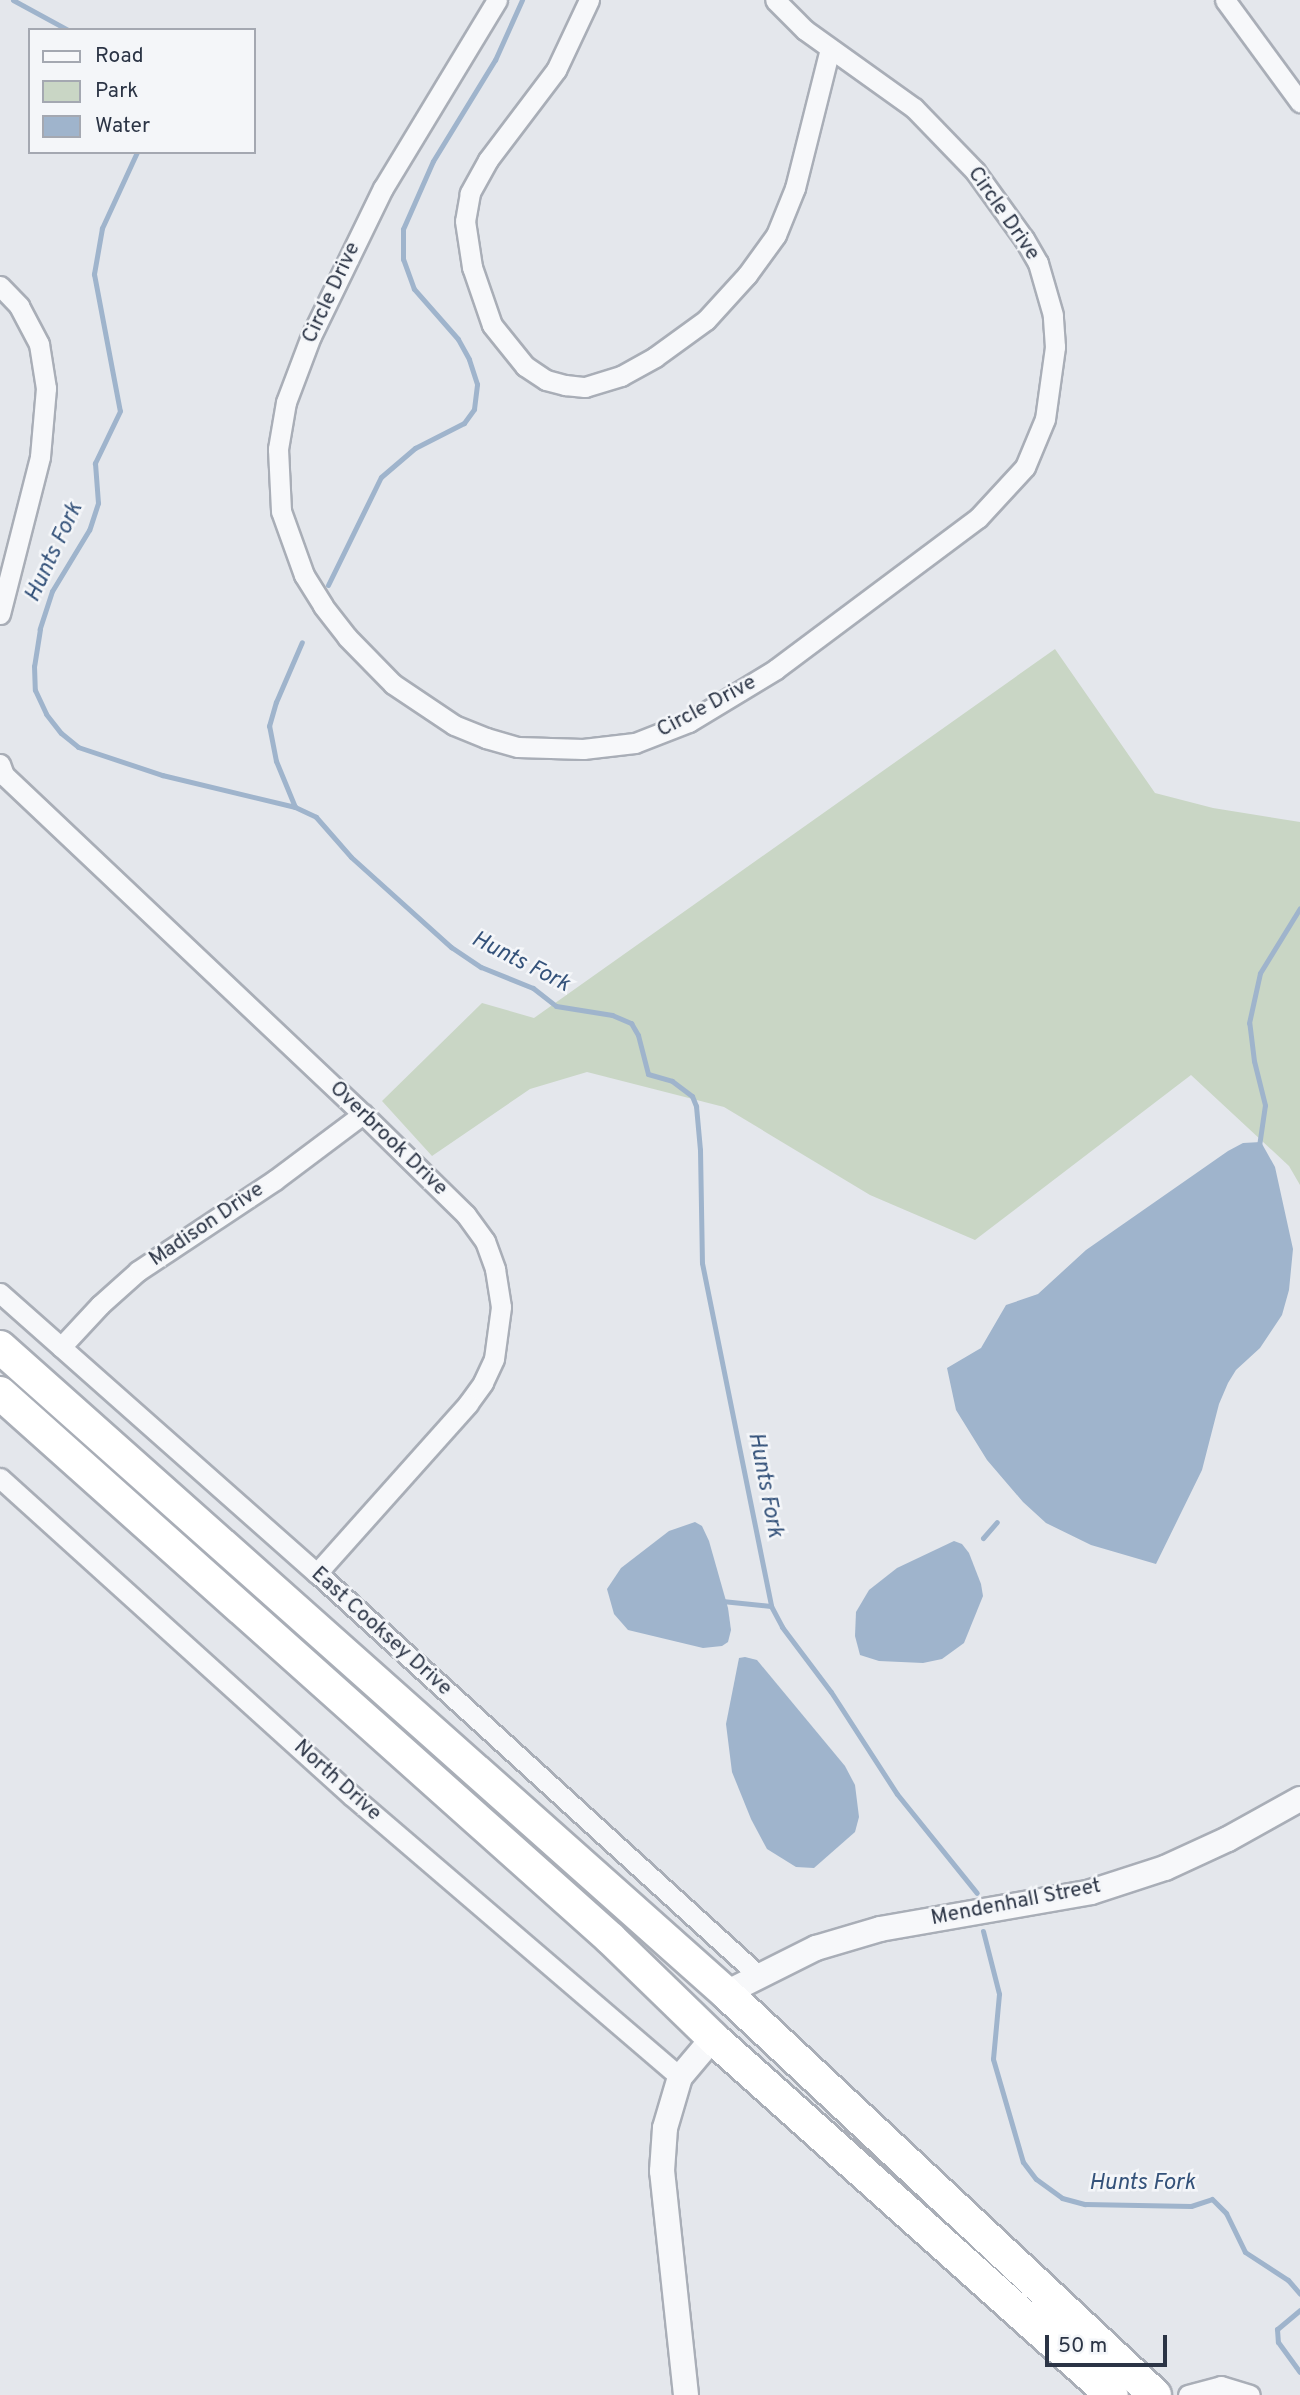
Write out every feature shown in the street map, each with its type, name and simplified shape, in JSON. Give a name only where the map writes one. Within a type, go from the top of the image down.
[{"type":"highway","points":[[0,1347],[726,1993],[1155,2395]]},
{"type":"highway","points":[[0,1393],[611,1939],[713,2038],[1112,2395]]},
{"type":"highway","points":[[611,1939],[706,1999],[726,1993]]},
{"type":"highway","points":[[713,2038],[729,2034],[773,2072],[861,2120]]},
{"type":"street","name":"Circle Drive","points":[[497,0],[383,188],[311,336],[286,402],[278,449],[281,510],[304,575],[347,636],[393,684],[454,725],[517,747],[610,748],[635,743],[689,722],[729,699],[797,653],[978,518],[1009,488],[1036,444],[1045,419],[1055,347],[1053,315],[1038,262],[975,171],[914,108],[830,49],[775,0]]},
{"type":"street","points":[[589,0],[556,71],[488,160],[470,193],[465,221],[472,267],[492,325],[525,366],[546,380],[565,385],[585,387],[621,376],[655,357],[706,320],[747,275],[776,235],[795,188],[830,49]]},
{"type":"street","points":[[1226,0],[1300,102]]},
{"type":"street","points":[[0,286],[19,306],[39,344],[46,388],[40,457],[3,592],[0,614]]},
{"type":"street","name":"Overbrook Drive","points":[[1,775],[363,1114],[466,1215],[485,1241],[495,1269],[501,1307],[494,1359],[468,1404],[317,1573]]},
{"type":"street","name":"Madison Drive","points":[[61,1347],[100,1305],[138,1271],[275,1180],[363,1114]]},
{"type":"street","name":"East Cooksey Drive","points":[[0,1293],[317,1573],[758,1975]]},
{"type":"street","name":"North Drive","points":[[0,1478],[352,1796],[680,2077]]},
{"type":"street","name":"Mendenhall Street","points":[[726,1993],[816,1948],[880,1929],[1091,1892],[1165,1868],[1228,1839],[1300,1799]]},
{"type":"street","points":[[686,2395],[662,2171],[665,2128],[680,2077],[713,2038]]},
{"type":"street","points":[[1188,2395],[1221,2386],[1250,2395]]},
{"type":"green space","points":[[1055,649],[1155,793],[1213,808],[1300,822],[1300,1185],[1289,1166],[1191,1075],[975,1240],[870,1195],[724,1107],[587,1072],[530,1089],[432,1156],[382,1101],[482,1003],[534,1018]]},
{"type":"water","points":[[1261,1142],[1275,1167],[1293,1249],[1289,1290],[1282,1315],[1260,1348],[1236,1370],[1228,1383],[1219,1404],[1202,1470],[1156,1564],[1091,1545],[1046,1523],[1023,1502],[987,1460],[956,1410],[947,1368],[981,1348],[1006,1305],[1038,1294],[1086,1250],[1228,1151],[1243,1143]]},
{"type":"water","points":[[695,1522],[702,1526],[709,1541],[728,1608],[731,1630],[728,1642],[722,1646],[703,1648],[628,1630],[614,1614],[607,1589],[621,1568],[669,1531]]},
{"type":"water","points":[[954,1541],[962,1544],[969,1553],[983,1596],[964,1643],[942,1659],[923,1663],[879,1661],[860,1655],[855,1636],[856,1612],[869,1590],[897,1568]]},
{"type":"water","points":[[739,1658],[757,1660],[845,1766],[855,1785],[859,1817],[855,1832],[814,1868],[796,1867],[767,1849],[751,1819],[732,1772],[726,1724]]},
{"type":"waterway","name":"Hunts Fork","points":[[13,0],[64,28]]},
{"type":"waterway","points":[[328,585],[381,477],[415,448],[464,423],[474,409],[477,384],[469,359],[458,339],[414,289],[403,259],[403,229],[433,161],[495,60],[522,0]]},
{"type":"waterway","name":"Hunts Fork","points":[[136,154],[102,228],[94,274],[120,411],[95,463],[98,503],[89,530],[52,591],[40,629],[34,666],[35,690],[46,714],[61,733],[78,747],[162,775],[295,807],[316,817],[351,857],[451,947],[481,967],[533,988],[556,1006],[612,1015],[631,1023],[638,1035],[648,1074],[672,1081],[692,1096],[696,1106],[700,1150],[702,1263],[771,1606],[782,1627],[831,1692],[897,1794],[977,1893]]},
{"type":"waterway","points":[[295,807],[276,761],[269,726],[276,702],[302,642]]},
{"type":"waterway","points":[[1259,1146],[1265,1105],[1254,1061],[1249,1023],[1260,973],[1300,908]]},
{"type":"waterway","points":[[983,1538],[997,1522]]},
{"type":"waterway","points":[[722,1601],[771,1606]]},
{"type":"waterway","name":"Hunts Fork","points":[[983,1931],[999,1994],[993,2059],[1023,2162],[1036,2179],[1062,2198],[1085,2204],[1191,2206],[1212,2199],[1226,2213],[1245,2252],[1288,2280],[1300,2294]]},
{"type":"waterway","name":"Hunts Fork","points":[[1300,2310],[1277,2329],[1278,2342],[1300,2372]]}]
